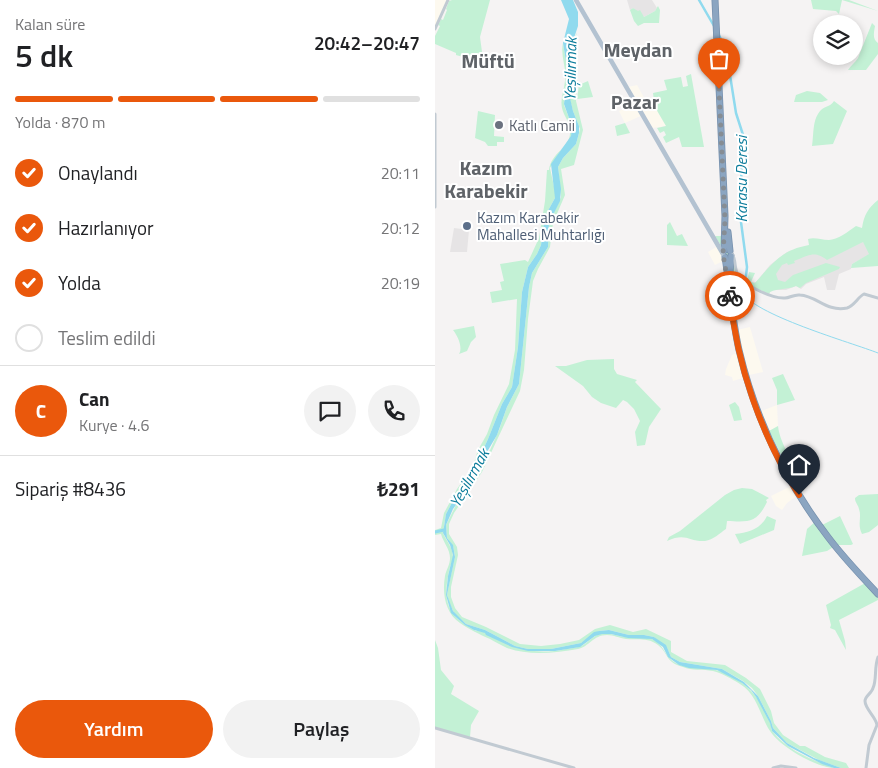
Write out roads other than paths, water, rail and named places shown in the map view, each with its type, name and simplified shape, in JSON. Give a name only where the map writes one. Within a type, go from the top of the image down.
[{"type":"highway","points":[[716,0],[727,254],[732,316],[739,352],[768,438],[788,476],[816,521],[835,546],[878,594]]},
{"type":"highway","points":[[727,254],[739,340],[754,393],[771,436],[790,475],[819,520],[838,545],[878,590]]},
{"type":"main road","points":[[576,0],[727,254]]},
{"type":"street","points":[[435,27],[447,0]]},
{"type":"street","points":[[435,114],[435,207]]},
{"type":"street","points":[[727,254],[735,258],[737,275],[743,280],[758,290],[781,298],[800,295],[832,308],[849,307],[865,294],[878,298]]},
{"type":"street","points":[[865,768],[869,744],[877,725],[876,719],[865,704],[865,700],[874,686],[878,657]]},
{"type":"street","points":[[435,728],[574,768]]},
{"type":"street","points":[[773,768],[781,766],[797,768]]},
{"type":"water","name":"Yeşilırmak","points":[[561,0],[573,0],[578,12],[578,26],[570,50],[573,69],[570,98],[579,126],[579,133],[576,144],[563,158],[558,167],[561,189],[560,201],[549,223],[548,247],[532,273],[519,384],[507,407],[497,435],[484,457],[475,478],[453,509],[446,525],[447,538],[453,545],[455,557],[447,595],[453,611],[466,624],[485,630],[515,646],[528,649],[551,649],[581,643],[594,632],[609,630],[629,635],[654,637],[666,645],[671,657],[680,662],[722,669],[744,682],[758,696],[773,728],[787,743],[814,758],[841,768],[822,764],[788,746],[772,731],[770,723],[756,697],[742,683],[717,670],[689,668],[679,665],[668,657],[663,647],[652,639],[602,634],[595,636],[580,647],[555,651],[528,651],[512,647],[485,633],[474,630],[451,613],[446,595],[453,555],[443,533],[446,514],[457,493],[471,476],[502,404],[512,387],[518,347],[522,292],[528,267],[541,245],[545,216],[555,198],[551,164],[571,136],[572,129],[564,104],[568,73],[563,43],[569,19]]},
{"type":"waterway","name":"Karasu Deresi","points":[[699,0],[714,26]]},
{"type":"waterway","name":"Karasu Deresi","points":[[718,33],[726,50],[736,113],[744,138],[739,207],[747,267],[746,276]]},
{"type":"waterway","points":[[746,276],[742,285],[742,291],[749,300],[763,309],[804,327],[878,353]]},
{"type":"waterway","points":[[435,532],[444,530]]},
{"type":"place","name":"Katlı Camii","points":[[499,125]]},
{"type":"place","name":"Kazım Karabekir Mahallesi Muhtarlığı","points":[[467,226]]},
{"type":"district","name":"Meydan","points":[[638,49]]},
{"type":"district","name":"Müftü","points":[[488,60]]},
{"type":"district","name":"Pazar","points":[[635,101]]},
{"type":"district","name":"Kazım Karabekir","points":[[486,178]]}]
